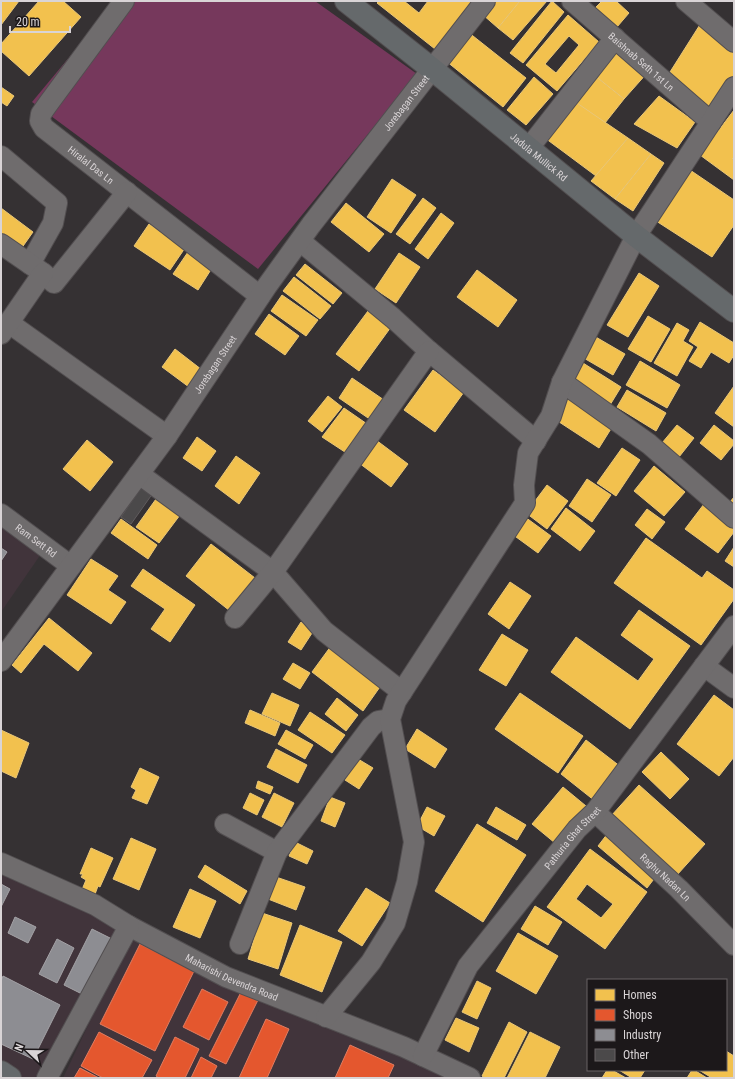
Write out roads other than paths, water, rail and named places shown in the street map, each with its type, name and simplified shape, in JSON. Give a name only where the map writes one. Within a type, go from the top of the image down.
[{"type":"main road","name":"Jadula Mullick Rd","points":[[346,1],[432,69],[636,236],[734,311]]},
{"type":"main road","points":[[1,1072],[10,1078]]},
{"type":"street","name":"Hiralal Das Ln","points":[[124,1],[48,104],[40,121],[44,128],[260,296]]},
{"type":"street","name":"Jorebagan Street","points":[[1,661],[167,436],[260,296],[300,241],[485,1]]},
{"type":"street","name":"Baishnab Seth 1st Ln","points":[[572,1],[710,122]]},
{"type":"street","points":[[686,1],[734,42]]},
{"type":"street","points":[[528,149],[615,38]]},
{"type":"street","points":[[326,1017],[371,962],[395,923],[407,882],[414,842],[390,719],[396,701],[525,503],[524,485],[528,454],[551,416],[562,382],[636,236],[734,87]]},
{"type":"street","points":[[1,156],[57,203],[53,223],[36,268],[5,329],[167,436]]},
{"type":"street","points":[[1,244],[36,268],[54,283],[127,192]]},
{"type":"street","points":[[300,241],[393,318],[429,352],[536,441]]},
{"type":"street","points":[[235,618],[273,572],[429,352]]},
{"type":"street","points":[[562,382],[649,444],[734,518]]},
{"type":"street","points":[[138,474],[273,572],[324,631],[402,692]]},
{"type":"street","name":"Ram Sett Rd","points":[[1,514],[71,566]]},
{"type":"street","name":"Pathuria Ghat Street","points":[[423,1056],[468,966],[577,829],[595,812],[734,626]]},
{"type":"street","points":[[704,666],[734,688]]},
{"type":"street","points":[[240,944],[277,852],[371,727],[378,721],[390,719]]},
{"type":"street","name":"Raghu Nadan Ln","points":[[595,812],[678,889],[734,945]]},
{"type":"street","points":[[225,824],[277,852]]},
{"type":"street","name":"Maharishi Devendra Road","points":[[1,863],[94,905],[129,926],[226,977],[404,1046],[470,1078]]},
{"type":"street","points":[[47,1078],[129,926]]}]
